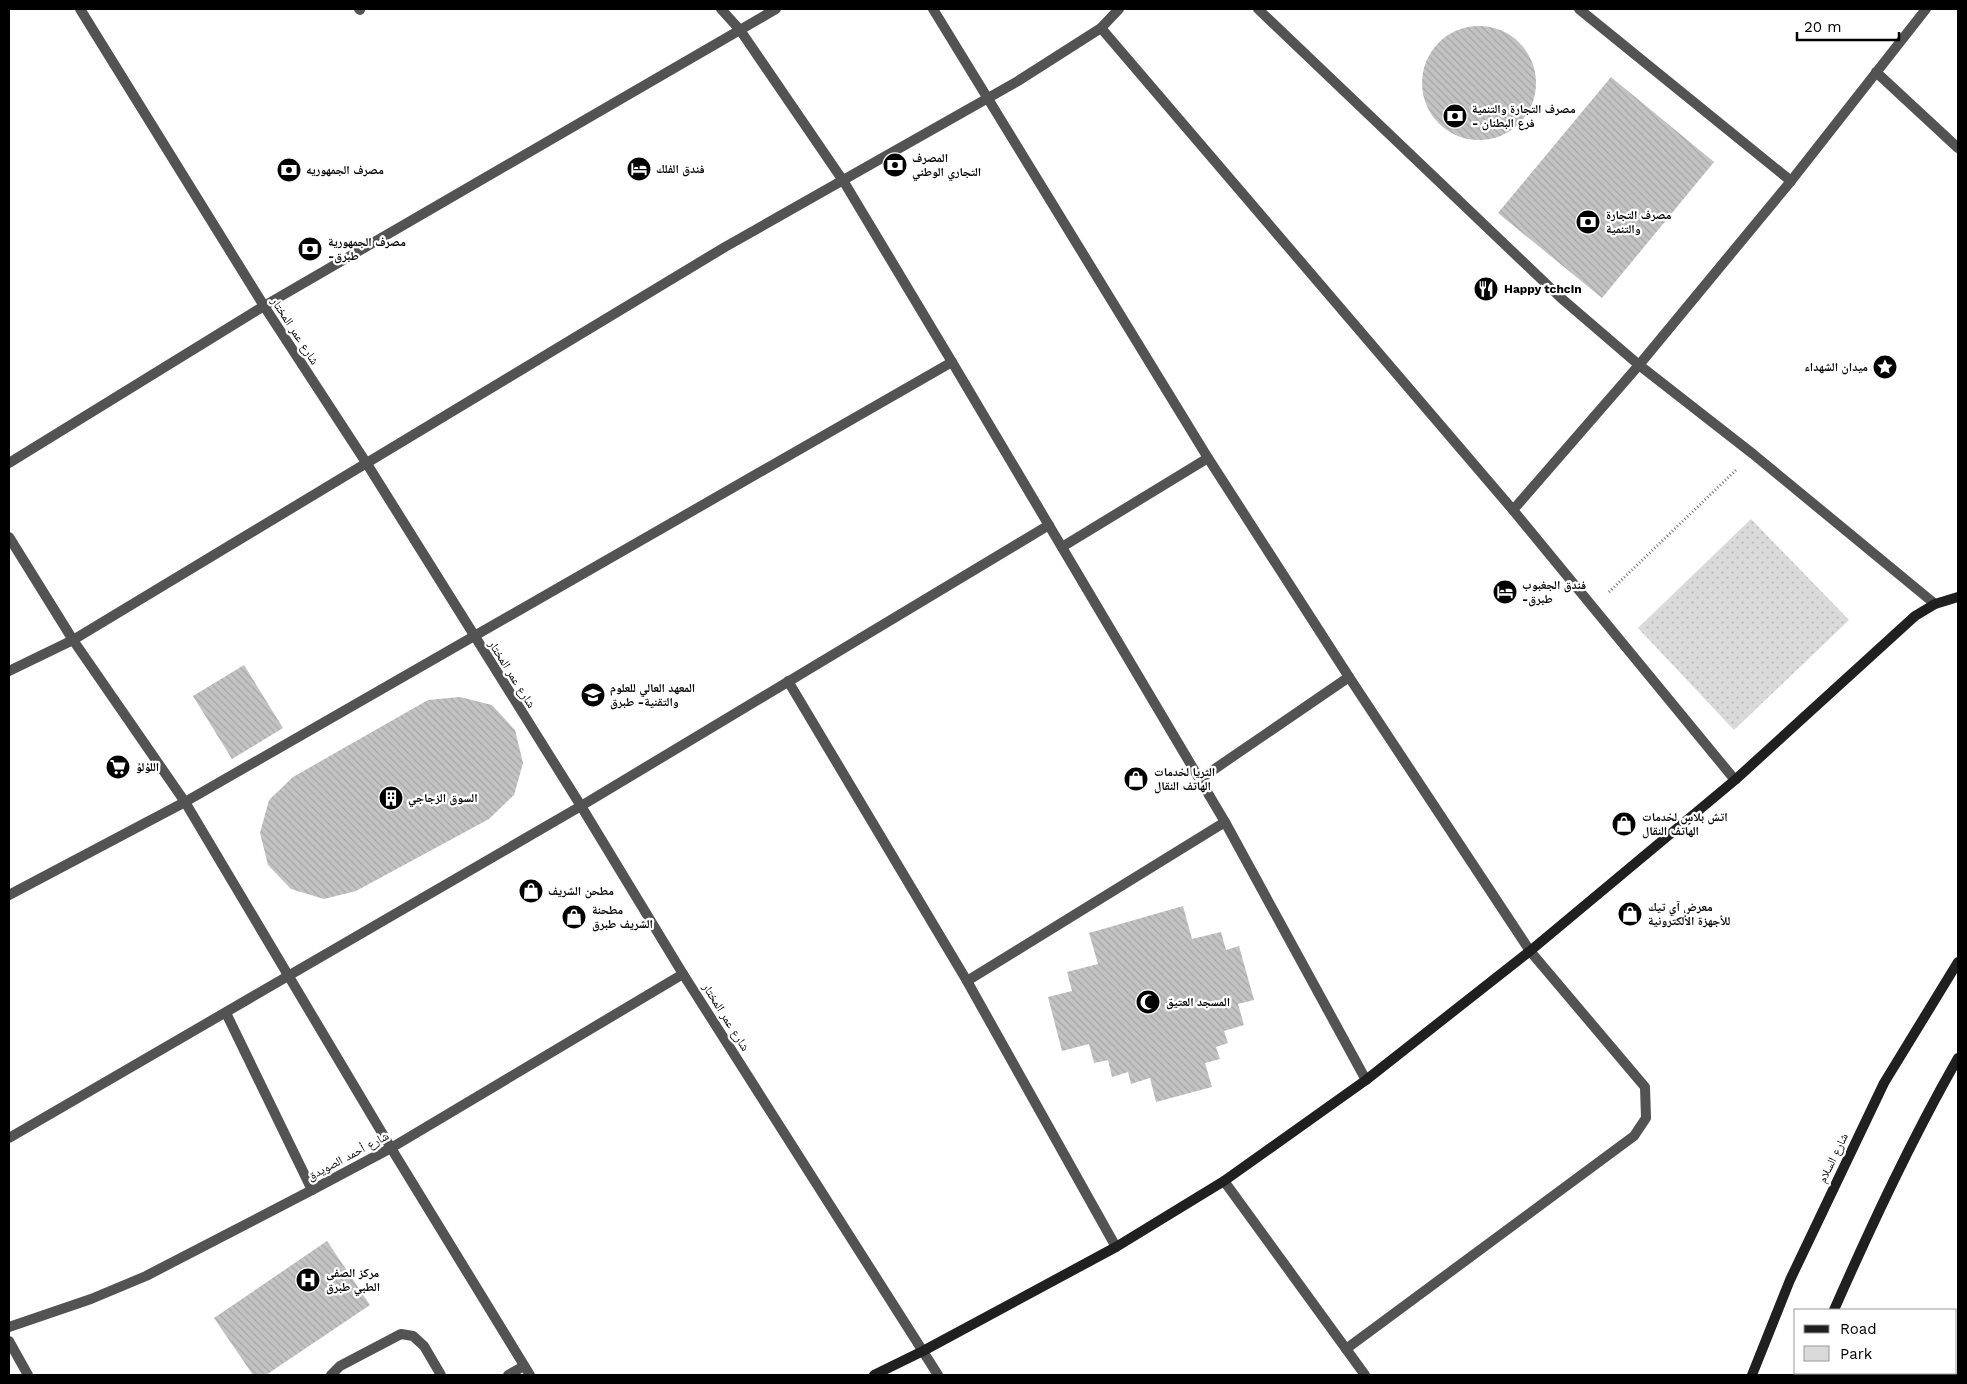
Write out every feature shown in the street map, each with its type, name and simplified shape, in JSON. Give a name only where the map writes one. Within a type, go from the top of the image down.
[{"type":"street","name":"شارع عمر المختار","points":[[80,9],[264,306],[367,464],[581,806],[683,974],[938,1375]]},
{"type":"street","points":[[722,9],[740,30],[844,182],[1225,822],[1366,1080]]},
{"type":"street","points":[[9,463],[264,306],[776,9]]},
{"type":"street","points":[[933,9],[1208,458],[1349,677],[1530,951],[1645,1087],[1646,1118],[1634,1136],[1346,1349]]},
{"type":"street","points":[[9,671],[73,640],[725,248],[844,182],[987,97],[1018,81],[1101,28],[1118,9]]},
{"type":"street","points":[[1258,9],[1561,298],[1639,365],[1754,454],[1935,604]]},
{"type":"street","points":[[1579,9],[1791,181]]},
{"type":"street","points":[[1513,510],[1639,365],[1791,181],[1926,9]]},
{"type":"street","points":[[1101,28],[1513,510],[1735,780]]},
{"type":"street","points":[[1876,72],[1958,148]]},
{"type":"street","points":[[9,895],[185,802],[952,362]]},
{"type":"street","points":[[1062,547],[1208,458]]},
{"type":"street","points":[[9,1138],[581,806],[1049,525]]},
{"type":"street","points":[[9,538],[73,640],[185,802],[391,1148],[527,1371],[508,1375]]},
{"type":"street","points":[[874,1375],[923,1351],[1116,1247],[1224,1181],[1366,1080],[1530,951],[1735,780],[1915,616],[1935,604],[1958,597]]},
{"type":"street","points":[[1200,779],[1349,677]]},
{"type":"street","points":[[788,681],[967,981],[1116,1247]]},
{"type":"street","points":[[967,981],[1225,822]]},
{"type":"street","name":"شارع السلام","points":[[1752,1375],[1790,1280],[1884,1083],[1958,962]]},
{"type":"street","name":"شارع أحمد الصويدق","points":[[9,1327],[91,1299],[146,1276],[312,1190],[391,1148],[683,974]]},
{"type":"street","points":[[226,1013],[312,1190]]},
{"type":"street","points":[[1834,1309],[1883,1200],[1923,1118],[1958,1058]]},
{"type":"street","points":[[1224,1181],[1365,1375]]},
{"type":"street","points":[[331,1375],[340,1366],[401,1334],[413,1336],[424,1346],[441,1375]]},
{"type":"street","points":[[9,1341],[28,1375]]},
{"type":"path","points":[[1592,608],[1754,454]]},
{"type":"green space","points":[[1751,519],[1849,620],[1734,730],[1638,628]]},
{"type":"building","points":[[1479,26],[1501,31],[1519,43],[1531,61],[1536,83],[1531,105],[1519,123],[1501,135],[1479,140],[1457,135],[1439,123],[1427,105],[1422,83],[1427,61],[1439,43],[1457,31]]},
{"type":"building","points":[[1611,77],[1714,162],[1602,298],[1498,213]]},
{"type":"building","points":[[244,665],[283,728],[232,759],[193,696]]},
{"type":"building","name":"السوق الزجاجي","points":[[460,697],[492,705],[515,730],[523,763],[514,795],[489,819],[356,891],[324,899],[291,889],[268,865],[260,833],[269,800],[293,777],[428,700]]},
{"type":"building","name":"المسجد العتيق","points":[[1183,906],[1192,939],[1221,932],[1226,950],[1239,946],[1254,1000],[1238,1004],[1244,1025],[1224,1031],[1228,1043],[1216,1047],[1220,1059],[1205,1063],[1212,1087],[1156,1102],[1150,1078],[1131,1084],[1128,1072],[1112,1077],[1108,1060],[1094,1063],[1089,1044],[1062,1051],[1048,997],[1072,991],[1067,972],[1098,964],[1089,933]]},
{"type":"building","points":[[327,1241],[370,1305],[266,1375],[253,1375],[214,1318]]},
{"type":"place","name":"مصرف التجارة والتنمية - فرع البطنان","points":[[1455,116]]},
{"type":"place","name":"المصرف التجاري الوطني","points":[[895,165]]},
{"type":"place","name":"فندق الفلك","points":[[639,169]]},
{"type":"place","name":"مصرف الجمهوريه","points":[[289,170]]},
{"type":"place","name":"مصرف التجارة والتنمية","points":[[1588,222]]},
{"type":"place","name":"مصرف الجمهورية -طبرق","points":[[310,249]]},
{"type":"place","name":"Happy tchcin","points":[[1486,289]]},
{"type":"place","name":"ميدان الشهداء","points":[[1885,367]]},
{"type":"place","name":"فندق الجغبوب -طبرق","points":[[1505,592]]},
{"type":"place","name":"المعهد العالي للعلوم والتقنية- طبرق","points":[[593,695]]},
{"type":"place","name":"اللؤلؤ","points":[[118,767]]},
{"type":"place","name":"الثريا لخدمات الهاتف النقال","points":[[1136,779]]},
{"type":"place","name":"السوق الزجاجي","points":[[391,798]]},
{"type":"place","name":"اتش بلاس لخدمات الهاتف النقال","points":[[1624,824]]},
{"type":"place","name":"مطحن الشريف","points":[[531,891]]},
{"type":"place","name":"معرض آي تيك للأجهزة الألكترونية","points":[[1630,914]]},
{"type":"place","name":"مطحنة الشريف طبرق","points":[[574,917]]},
{"type":"place","name":"المسجد العتيق","points":[[1148,1002]]},
{"type":"place","name":"مركز الصفى الطبي طبرق","points":[[308,1280]]}]
